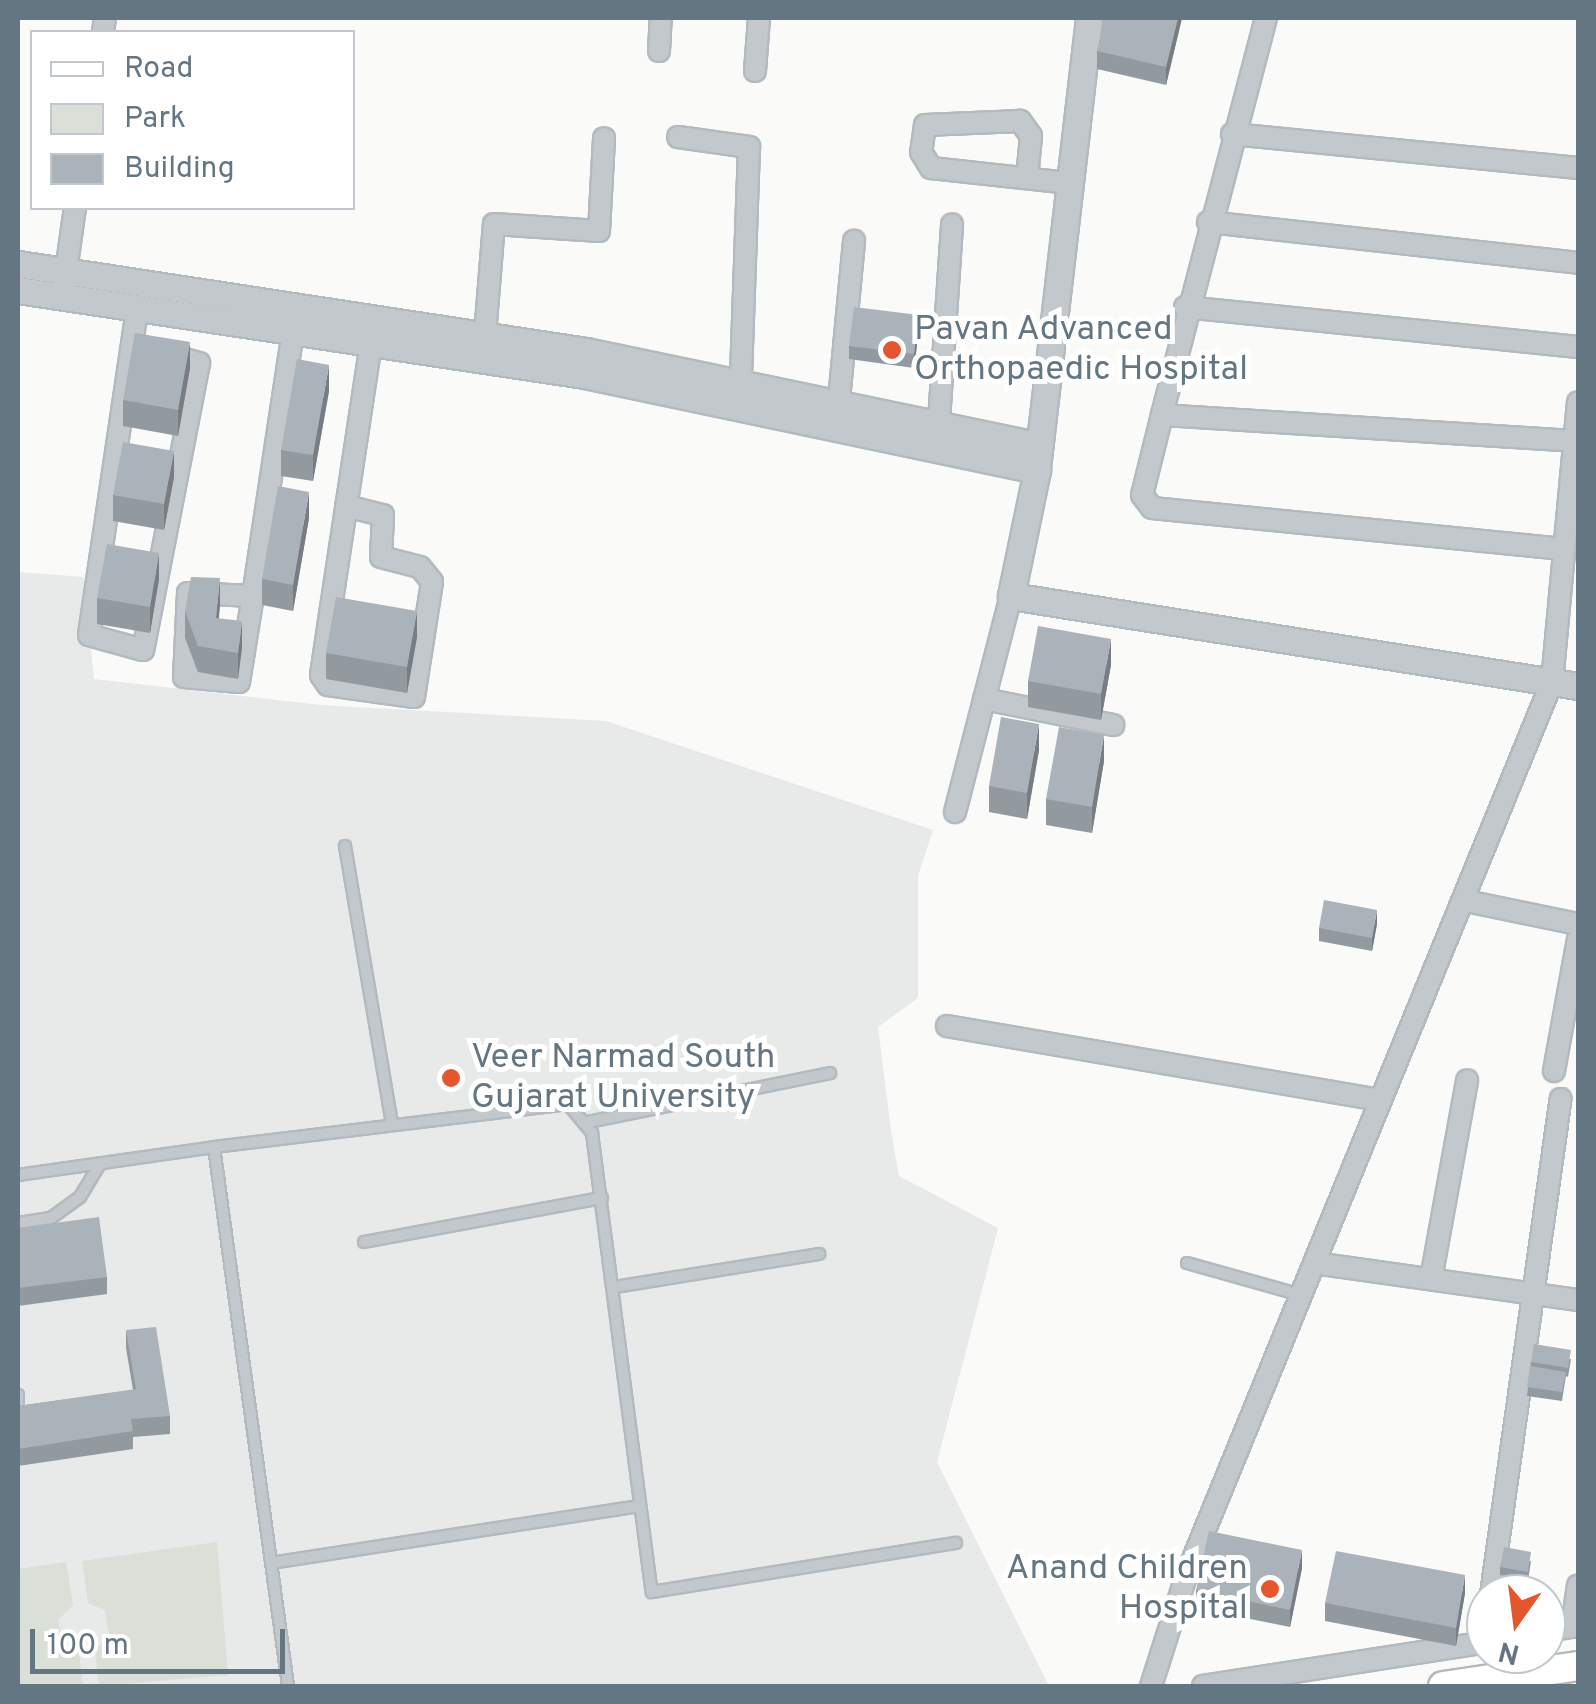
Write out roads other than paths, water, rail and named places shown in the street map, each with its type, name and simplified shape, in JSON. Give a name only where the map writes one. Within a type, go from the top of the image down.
[{"type":"main road","points":[[1442,1686],[1578,1666]]},
{"type":"street","points":[[659,52],[661,18]]},
{"type":"street","points":[[755,71],[759,18]]},
{"type":"street","points":[[954,812],[1011,596],[1038,458],[1089,18]]},
{"type":"street","points":[[1266,18],[1184,307],[1142,495],[1152,508],[1560,549]]},
{"type":"street","points":[[1028,178],[1031,136],[1020,121],[925,126],[921,152],[931,168],[1070,183]]},
{"type":"street","points":[[1232,134],[1578,168]]},
{"type":"street","points":[[485,336],[494,224],[599,231],[604,138]]},
{"type":"street","points":[[678,138],[749,147],[741,380]]},
{"type":"street","points":[[64,284],[76,210]]},
{"type":"street","points":[[1208,222],[1578,263]]},
{"type":"street","points":[[939,422],[952,224]]},
{"type":"street","points":[[839,400],[854,241]]},
{"type":"street","points":[[18,264],[138,309],[293,332],[485,336],[741,380],[939,422],[1038,458]]},
{"type":"street","points":[[18,290],[64,284],[372,333],[1038,458]]},
{"type":"street","points":[[1184,307],[1578,347]]},
{"type":"street","points":[[132,344],[198,358],[164,573],[144,650],[91,640],[100,563],[132,462],[132,344],[138,309]]},
{"type":"street","points":[[253,596],[188,593],[184,677],[238,685],[253,596],[276,506],[293,332]]},
{"type":"street","points":[[346,506],[383,515],[381,557],[428,573],[417,630],[414,697],[328,685],[321,675],[339,616],[346,506],[372,333]]},
{"type":"street","points":[[1151,1686],[1301,1295],[1466,901],[1552,682],[1560,549],[1573,493],[1578,402]]},
{"type":"street","points":[[1162,415],[1575,442]]},
{"type":"street","points":[[132,462],[182,470]]},
{"type":"street","points":[[100,563],[164,573]]},
{"type":"street","points":[[1011,596],[1578,686]]},
{"type":"street","points":[[984,700],[1113,725]]},
{"type":"street","points":[[1466,901],[1578,924]]},
{"type":"street","points":[[1554,1071],[1578,939]]},
{"type":"street","points":[[947,1026],[1381,1100]]},
{"type":"street","points":[[1430,1279],[1467,1080]]},
{"type":"street","points":[[1494,1574],[1560,1099]]},
{"type":"street","points":[[1314,1263],[1578,1300]]},
{"type":"street","points":[[1575,1626],[1578,1586]]},
{"type":"street","points":[[1203,1686],[1466,1645]]},
{"type":"lane","points":[[345,846],[392,1125]]},
{"type":"lane","points":[[18,1175],[556,1104],[588,1122],[830,1073]]},
{"type":"lane","points":[[588,1122],[614,1287],[638,1506],[659,1596],[956,1543]]},
{"type":"lane","points":[[214,1147],[288,1686]]},
{"type":"lane","points":[[18,1223],[51,1218],[80,1197],[100,1164]]},
{"type":"lane","points":[[364,1242],[602,1198]]},
{"type":"lane","points":[[614,1287],[820,1254]]},
{"type":"lane","points":[[1186,1263],[1301,1295]]},
{"type":"lane","points":[[18,1396],[18,1411]]},
{"type":"lane","points":[[271,1562],[638,1506]]},
{"type":"place","name":"Pavan Advanced Orthopaedic Hospital","points":[[892,350]]},
{"type":"place","name":"Veer Narmad South Gujarat University","points":[[451,1078]]},
{"type":"place","name":"Anand Children Hospital","points":[[1270,1589]]}]
